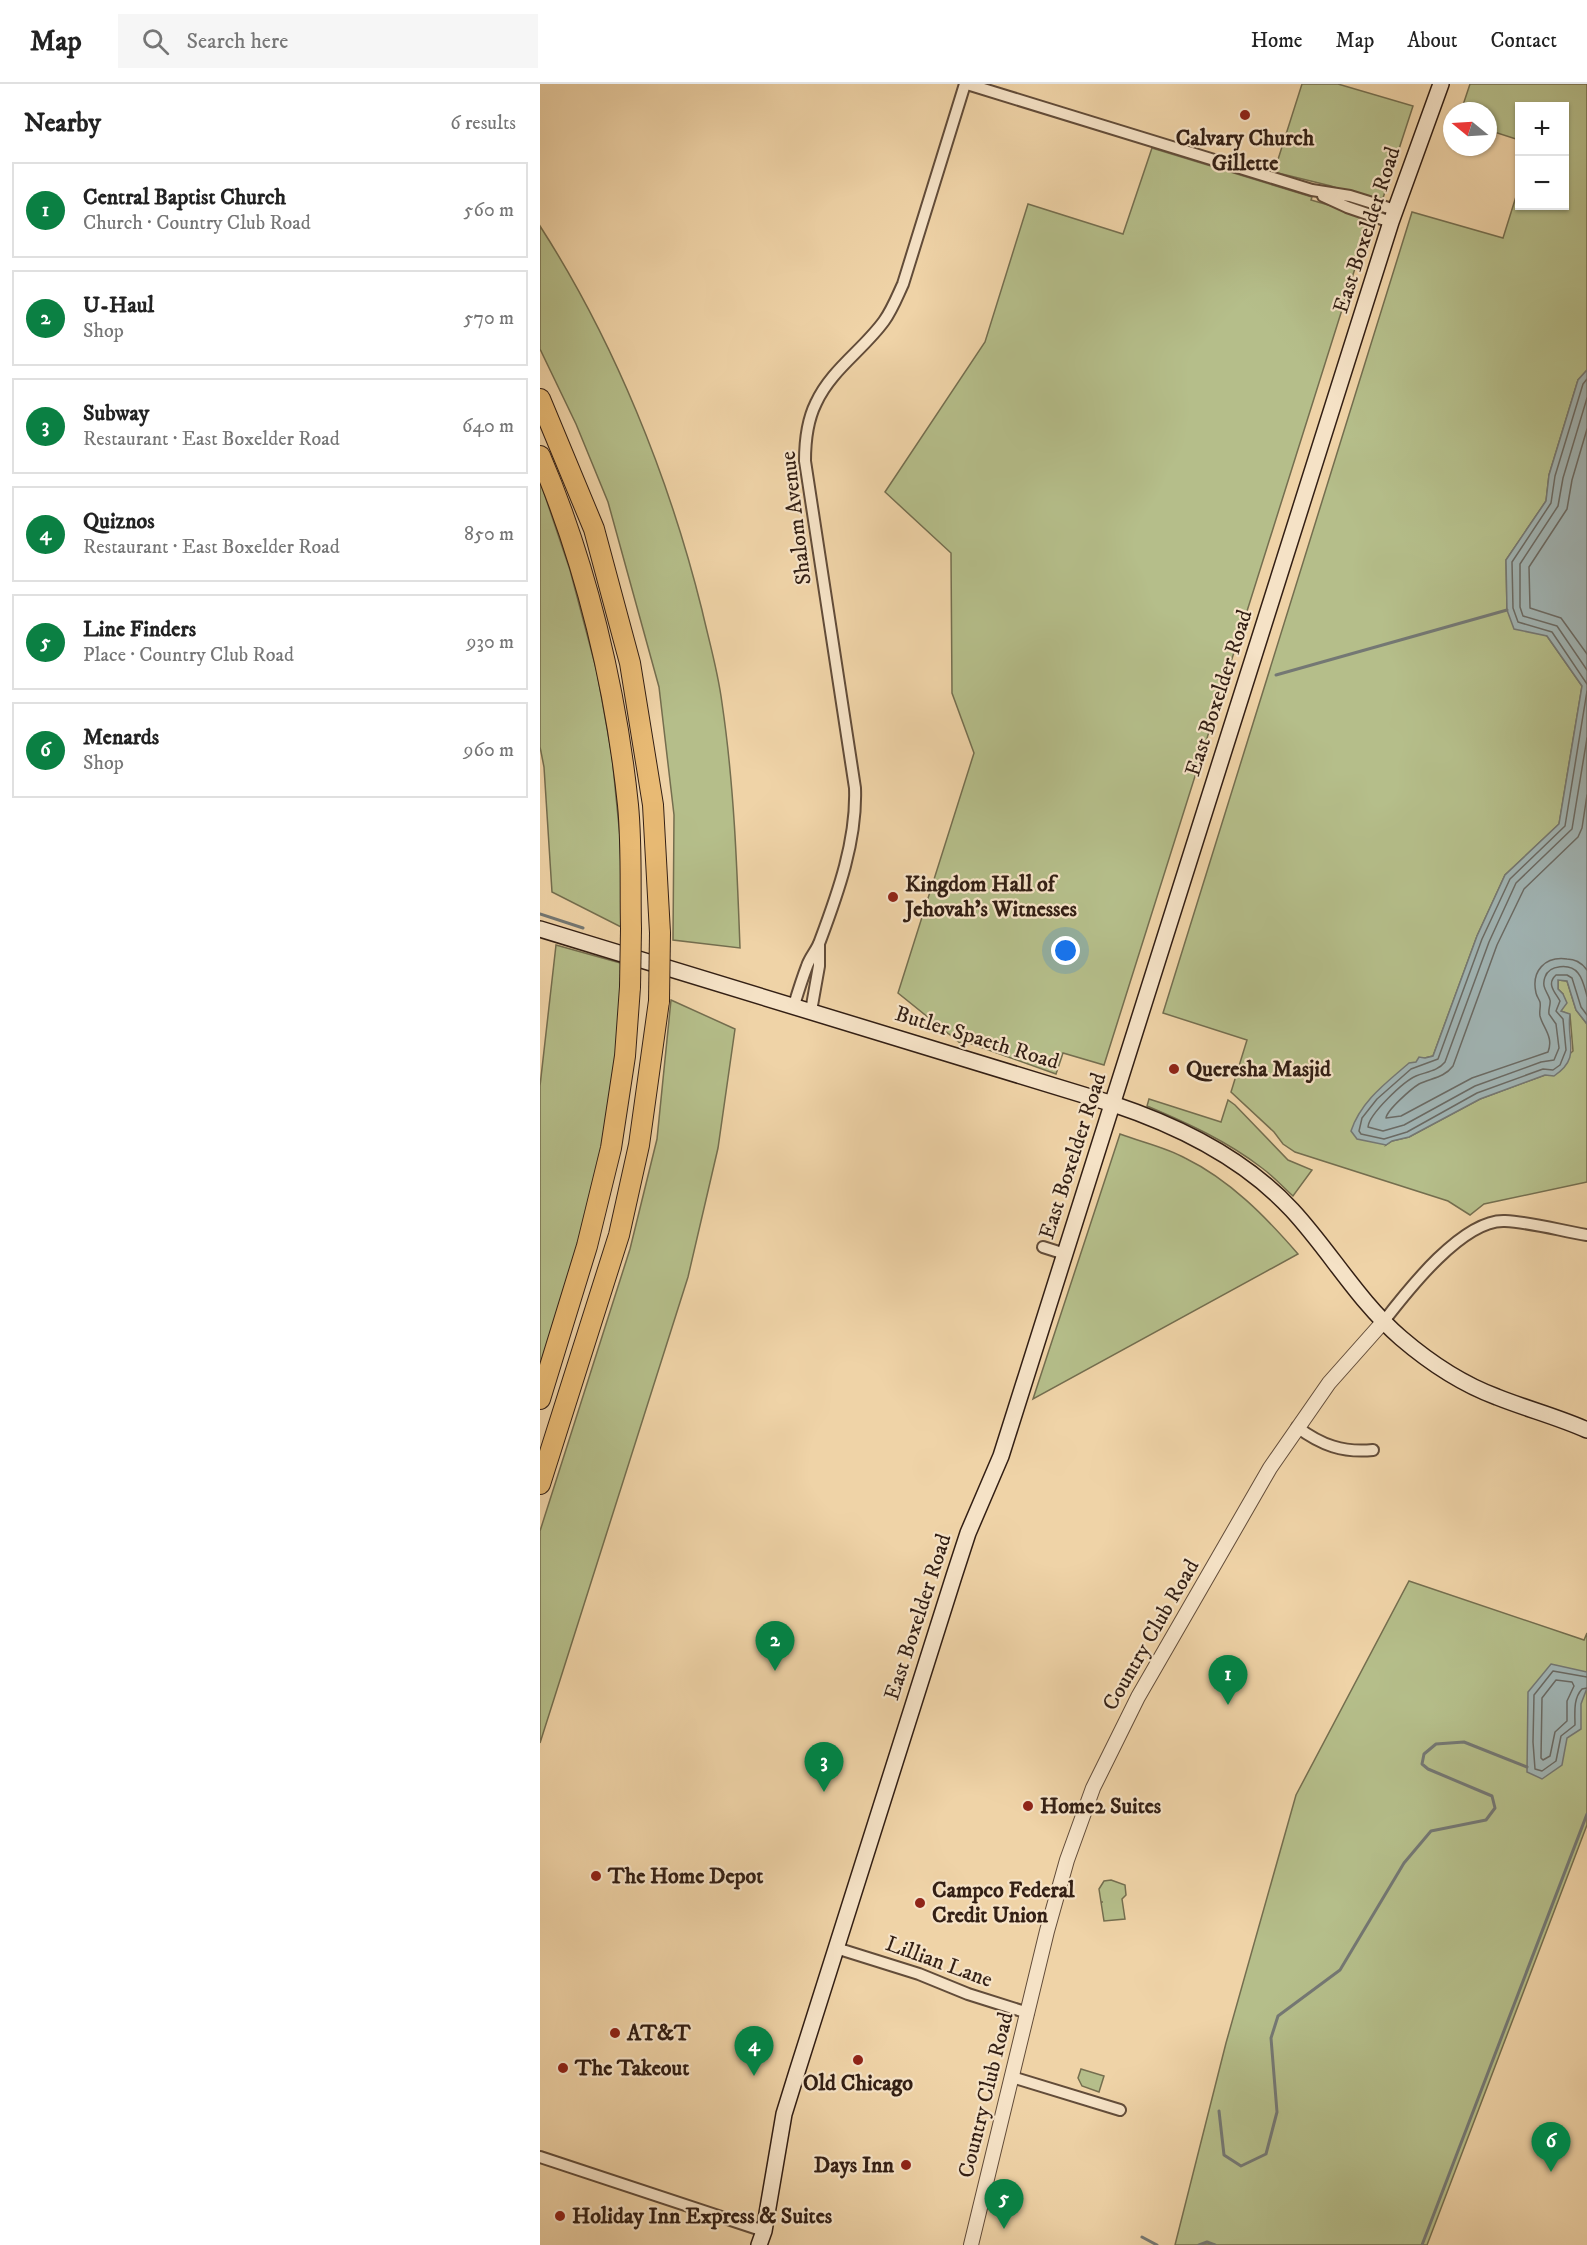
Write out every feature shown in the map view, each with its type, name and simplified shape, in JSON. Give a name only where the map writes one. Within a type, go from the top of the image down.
[{"type":"highway","points":[[540,399],[594,529],[630,663],[653,805],[660,933],[659,1001],[639,1145],[619,1235],[540,1484]]},
{"type":"highway","points":[[540,456],[588,592],[616,720],[628,807],[631,928],[625,1056],[611,1148],[587,1246],[540,1399]]},
{"type":"main road","name":"East Boxelder Road","points":[[762,2238],[784,2114],[964,1544],[1001,1456],[1393,216],[1441,84]]},
{"type":"main road","name":"Butler Spaeth Road","points":[[540,928],[1113,1104],[1198,1139],[1236,1162],[1292,1209],[1384,1321],[1432,1362],[1495,1397],[1587,1430]]},
{"type":"street","points":[[966,84],[1312,190],[1347,207],[1393,216]]},
{"type":"street","name":"Shalom Avenue","points":[[794,1005],[808,963],[819,944],[851,842],[856,812],[855,788],[809,497],[805,441],[816,402],[843,366],[883,323],[894,304],[903,284],[966,84]]},
{"type":"street","name":"Shalom Avenue","points":[[811,1011],[819,966],[819,944]]},
{"type":"street","name":"Country Club Road","points":[[971,2245],[1047,1931],[1087,1801],[1110,1749],[1138,1697],[1270,1468],[1329,1383],[1451,1246],[1471,1230],[1488,1223],[1504,1221],[1587,1235]]},
{"type":"street","points":[[1043,1247],[1065,1254]]},
{"type":"street","points":[[1297,1427],[1323,1444],[1340,1450],[1373,1450]]},
{"type":"street","name":"Lillian Lane","points":[[837,1948],[919,1974],[968,1995],[1028,2013]]},
{"type":"street","points":[[1012,2077],[1120,2110]]},
{"type":"street","points":[[540,2157],[762,2238]]},
{"type":"green space","points":[[1302,84],[1338,84],[1413,106],[1383,198],[1376,201],[1331,186],[1274,172]]},
{"type":"green space","points":[[1470,84],[1587,84],[1587,370],[1578,380],[1549,475],[1546,501],[1506,560],[1507,610],[1547,636],[1582,686],[1559,824],[1505,875],[1477,936],[1433,1056],[1425,1058],[1386,1145],[1392,1141],[1409,1137],[1480,1099],[1545,1075],[1573,1051],[1570,1015],[1561,1011],[1563,994],[1558,989],[1558,980],[1567,981],[1576,1010],[1587,1024],[1587,1182],[1484,1204],[1470,1215],[1448,1201],[1295,1152],[1283,1144],[1274,1132],[1231,1092],[1247,1040],[1163,1013],[1412,212],[1503,238],[1515,200],[1515,210],[1569,210],[1569,102],[1515,102],[1515,139],[1497,133],[1497,102],[1464,102]]},
{"type":"green space","points":[[1152,148],[1312,197],[1311,200],[1366,216],[1369,224],[1104,1065],[1063,1053],[1056,1074],[969,1043],[960,1043],[898,993],[974,753],[952,693],[951,553],[885,492],[985,342],[1028,204],[1123,234]]},
{"type":"green space","points":[[540,226],[567,270],[615,363],[656,460],[689,560],[716,668],[726,733],[734,825],[740,948],[673,940],[674,815],[659,687],[608,502],[576,424],[540,349]]},
{"type":"green space","points":[[540,481],[570,570],[597,672],[612,756],[620,837],[623,928],[552,892],[544,767],[540,747]]},
{"type":"green space","points":[[556,945],[624,964],[613,1079],[597,1175],[575,1258],[540,1368],[540,1086]]},
{"type":"green space","points":[[671,1000],[735,1029],[718,1148],[688,1277],[540,1743],[540,1531],[630,1249],[657,1139]]},
{"type":"green space","points":[[1149,1099],[1221,1122],[1228,1100],[1288,1160],[1312,1170],[1293,1196],[1249,1158],[1192,1126],[1147,1106]]},
{"type":"green space","points":[[1120,1134],[1177,1154],[1217,1177],[1260,1213],[1298,1254],[1033,1399]]},
{"type":"green space","points":[[1409,1581],[1584,1640],[1587,1633],[1587,1825],[1427,2245],[1175,2245],[1226,2043],[1296,1795]]},
{"type":"green space","points":[[1111,1880],[1125,1885],[1126,1895],[1122,1899],[1125,1919],[1104,1921],[1099,1889],[1104,1881]]},
{"type":"green space","points":[[1081,2069],[1104,2076],[1099,2092],[1082,2086],[1078,2078]]},
{"type":"water","points":[[1587,370],[1587,1024],[1576,1010],[1567,981],[1558,980],[1558,989],[1567,1003],[1561,1011],[1570,1014],[1571,1048],[1568,1062],[1563,1069],[1554,1076],[1545,1075],[1480,1099],[1409,1137],[1392,1141],[1386,1145],[1357,1139],[1351,1131],[1355,1120],[1375,1093],[1409,1063],[1416,1062],[1419,1057],[1433,1056],[1477,936],[1505,875],[1559,824],[1582,686],[1547,636],[1514,629],[1507,610],[1506,560],[1546,501],[1549,475],[1578,380]]},
{"type":"water","points":[[1551,1664],[1587,1672],[1587,1688],[1581,1704],[1581,1729],[1567,1738],[1562,1765],[1542,1779],[1527,1772],[1528,1692]]},
{"type":"waterway","points":[[1276,675],[1507,610]]},
{"type":"waterway","points":[[540,914],[583,928]]},
{"type":"waterway","points":[[1219,2111],[1224,2155],[1241,2166],[1266,2154],[1277,2112],[1271,2038],[1278,2016],[1340,1970],[1404,1863],[1431,1831],[1486,1820],[1495,1808],[1492,1796],[1428,1769],[1422,1764],[1424,1754],[1436,1744],[1464,1742],[1527,1767]]},
{"type":"waterway","points":[[1422,2245],[1587,1814]]},
{"type":"waterway","points":[[1142,2237],[1157,2245]]},
{"type":"waterway","points":[[1199,2245],[1207,2242],[1215,2245]]},
{"type":"place","name":"Calvary Church Gillette","points":[[1245,115]]},
{"type":"place","name":"Kingdom Hall of Jehovah’s Witnesses","points":[[893,897]]},
{"type":"place","name":"Queresha Masjid","points":[[1174,1069]]},
{"type":"place","name":"U-Haul","points":[[775,1671]]},
{"type":"place","name":"Central Baptist Church","points":[[1228,1705]]},
{"type":"place","name":"Subway","points":[[824,1792]]},
{"type":"place","name":"Home2 Suites","points":[[1028,1806]]},
{"type":"place","name":"The Home Depot","points":[[596,1876]]},
{"type":"place","name":"Campco Federal Credit Union","points":[[920,1903]]},
{"type":"place","name":"AT&T","points":[[615,2033]]},
{"type":"place","name":"Old Chicago","points":[[858,2060]]},
{"type":"place","name":"The Takeout","points":[[563,2068]]},
{"type":"place","name":"Quiznos","points":[[754,2076]]},
{"type":"place","name":"Days Inn","points":[[906,2165]]},
{"type":"place","name":"Menards","points":[[1551,2172]]},
{"type":"place","name":"Holiday Inn Express & Suites","points":[[560,2216]]},
{"type":"place","name":"Line Finders","points":[[1004,2229]]}]
